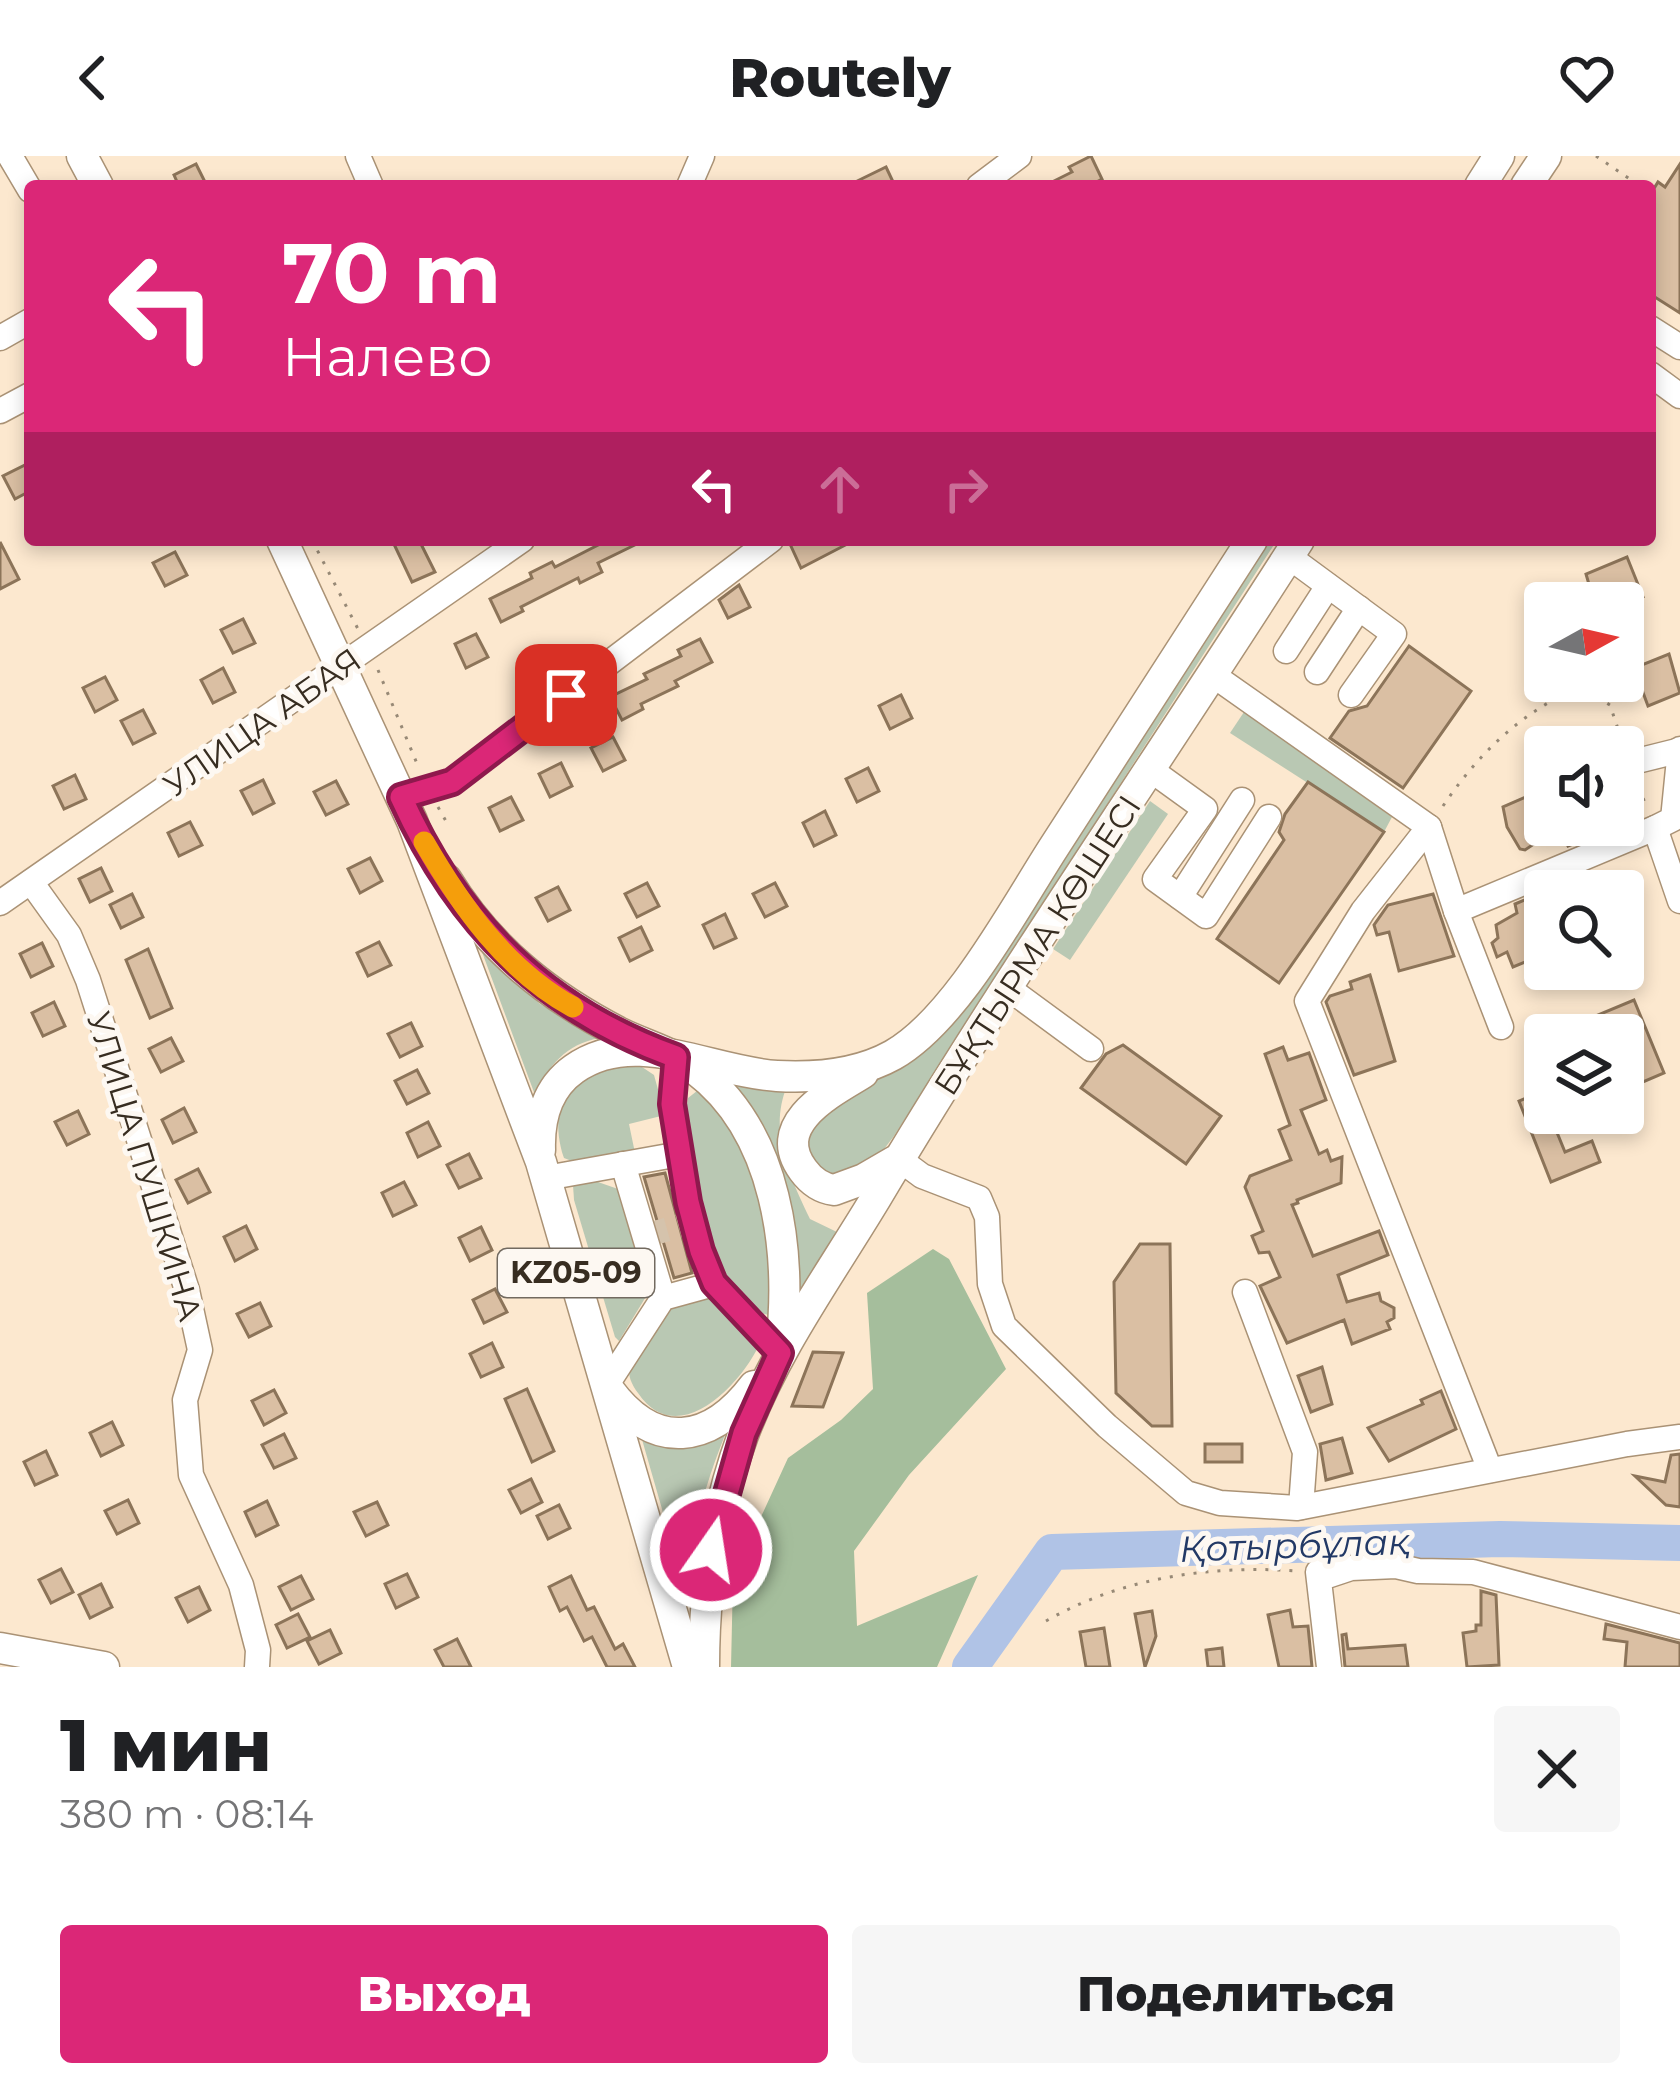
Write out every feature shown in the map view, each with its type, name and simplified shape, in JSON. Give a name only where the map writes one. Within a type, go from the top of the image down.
[{"type":"main road","name":"KZ05-09","points":[[286,546],[356,657],[414,802],[543,1170],[688,1667]]},
{"type":"main road","name":"БҰҚТЫРМА КӨШЕСІ","points":[[676,1057],[776,1076],[842,1073],[894,1054],[938,1014],[979,964],[1248,546]]},
{"type":"main road","name":"БҰҚТЫРМА КӨШЕСІ","points":[[780,1353],[898,1159],[1293,548]]},
{"type":"main road","name":"KZ05-09","points":[[414,802],[459,901],[533,981],[622,1034],[676,1057],[730,1101],[765,1172],[782,1246],[780,1353],[744,1433],[719,1513],[707,1582],[704,1667]]},
{"type":"main road","name":"KZ05-09","points":[[543,1170],[542,1118],[548,1099],[568,1073],[586,1061],[619,1051],[676,1057]]},
{"type":"main road","points":[[894,1054],[826,1096],[804,1115],[793,1140],[801,1168],[823,1188],[848,1186],[898,1159]]},
{"type":"main road","points":[[607,1386],[628,1412],[653,1428],[687,1435],[700,1432],[740,1405],[780,1353]]},
{"type":"main road","points":[[0,1648],[93,1666]]},
{"type":"street","points":[[988,180],[1018,156]]},
{"type":"street","name":"УЛИЦА АБАЯ","points":[[0,903],[513,546]]},
{"type":"street","points":[[414,802],[452,782],[763,546]]},
{"type":"street","points":[[1293,548],[1328,586],[1394,634],[1351,695]]},
{"type":"street","points":[[1286,651],[1328,586]]},
{"type":"street","points":[[1318,673],[1359,608]]},
{"type":"street","points":[[1214,675],[1429,827],[1501,1027]]},
{"type":"street","points":[[1456,911],[1673,819],[1678,750],[1644,759]]},
{"type":"street","points":[[1151,770],[1205,809],[1155,879],[1206,916],[1269,817]]},
{"type":"street","points":[[1180,897],[1242,800]]},
{"type":"street","points":[[1429,827],[1363,911],[1307,1001],[1490,1470]]},
{"type":"street","points":[[1655,828],[1680,901]]},
{"type":"street","name":"УЛИЦА ПУШКИНА","points":[[31,882],[69,935],[88,980],[188,1290],[200,1350],[185,1400],[191,1474],[241,1586],[258,1650],[257,1667]]},
{"type":"street","points":[[1008,988],[1090,1049]]},
{"type":"street","points":[[676,1057],[672,1104],[688,1202],[714,1283],[780,1353]]},
{"type":"street","points":[[543,1170],[680,1154]]},
{"type":"street","points":[[898,1159],[922,1176],[979,1198],[987,1217],[990,1284],[1004,1326],[1154,1470],[1186,1493],[1220,1503],[1301,1508],[1680,1437]]},
{"type":"street","points":[[623,1164],[663,1298]]},
{"type":"street","points":[[607,1386],[663,1298],[714,1283]]},
{"type":"street","points":[[1245,1292],[1305,1452],[1301,1508]]},
{"type":"street","points":[[1329,1667],[1318,1572],[1328,1576],[1351,1568],[1473,1572],[1680,1627]]},
{"type":"path","points":[[1596,156],[1631,180]]},
{"type":"path","points":[[314,546],[414,802],[447,823]]},
{"type":"path","points":[[1429,827],[1500,737],[1544,702],[1580,687],[1610,705],[1617,726]]},
{"type":"path","points":[[1644,800],[1655,828]]},
{"type":"path","points":[[1046,1622],[1078,1603],[1122,1587],[1170,1577],[1215,1570],[1318,1572]]},
{"type":"green space","points":[[1260,546],[1273,546],[894,1136],[842,1204],[818,1197],[801,1104],[892,1065]]},
{"type":"green space","points":[[1244,712],[1392,817],[1384,832],[1230,733]]},
{"type":"green space","points":[[1150,801],[1168,814],[1070,960],[1053,949]]},
{"type":"green space","points":[[482,952],[540,1004],[600,1038],[577,1045],[560,1058],[535,1095]]},
{"type":"green space","points":[[639,1065],[654,1075],[665,1115],[629,1124],[635,1153],[577,1163],[564,1158],[559,1117],[572,1088],[600,1071]]},
{"type":"green space","points":[[721,1078],[787,1086],[780,1120],[789,1171],[810,1219],[839,1233],[788,1323],[777,1179],[752,1109]]},
{"type":"green space","points":[[697,1091],[733,1135],[760,1195],[773,1258],[768,1315],[747,1304],[731,1285],[707,1229],[685,1116],[688,1098]]},
{"type":"green space","points":[[573,1185],[618,1189],[650,1290],[619,1341],[574,1200]]},
{"type":"green space","points":[[933,1249],[949,1259],[1006,1369],[909,1475],[854,1551],[857,1626],[978,1575],[937,1667],[731,1667],[733,1578],[788,1458],[841,1420],[873,1389],[867,1293]]},
{"type":"green space","points":[[714,1293],[759,1345],[738,1378],[706,1406],[671,1416],[654,1409],[631,1380],[629,1369],[636,1351],[664,1308]]},
{"type":"green space","points":[[730,1423],[698,1519],[686,1619],[641,1436]]},
{"type":"building","points":[[1091,156],[1102,179],[1056,180],[1072,172],[1069,167]]},
{"type":"building","points":[[196,164],[204,180],[176,180],[174,175]]},
{"type":"building","points":[[1680,164],[1680,313],[1656,298],[1656,185],[1665,187]]},
{"type":"building","points":[[886,167],[892,180],[859,180]]},
{"type":"building","points":[[24,466],[24,494],[15,499],[3,476]]},
{"type":"building","points":[[0,542],[19,579],[0,589]]},
{"type":"building","points":[[395,546],[422,546],[435,572],[412,582]]},
{"type":"building","points":[[596,546],[633,546],[598,563],[602,572],[580,583],[578,578],[501,622],[490,599],[552,562],[555,567]]},
{"type":"building","points":[[791,546],[843,546],[801,568]]},
{"type":"building","points":[[175,552],[187,575],[165,586],[153,563]]},
{"type":"building","points":[[1627,557],[1637,582],[1588,582],[1586,574]]},
{"type":"building","points":[[739,585],[750,607],[728,618],[719,600]]},
{"type":"building","points":[[243,619],[255,643],[233,653],[221,630]]},
{"type":"building","points":[[476,634],[488,657],[466,668],[455,644]]},
{"type":"building","points":[[700,639],[712,662],[675,681],[678,686],[641,704],[643,709],[622,720],[610,697],[647,679],[644,674],[681,656],[678,650]]},
{"type":"building","points":[[1409,646],[1471,691],[1403,788],[1330,738],[1349,711],[1367,706]]},
{"type":"building","points":[[1669,654],[1680,693],[1648,706],[1644,664]]},
{"type":"building","points":[[223,668],[235,692],[213,703],[201,680]]},
{"type":"building","points":[[105,677],[117,700],[95,712],[83,688]]},
{"type":"building","points":[[901,695],[912,718],[890,729],[879,706]]},
{"type":"building","points":[[143,710],[155,733],[133,744],[121,721]]},
{"type":"building","points":[[613,737],[625,760],[603,771],[591,748]]},
{"type":"building","points":[[561,763],[572,786],[550,797],[539,774]]},
{"type":"building","points":[[868,768],[879,791],[857,802],[846,779]]},
{"type":"building","points":[[75,775],[86,799],[64,809],[53,786]]},
{"type":"building","points":[[263,780],[274,803],[253,814],[241,791]]},
{"type":"building","points":[[336,781],[348,804],[326,815],[314,792]]},
{"type":"building","points":[[1308,782],[1384,832],[1279,983],[1217,939],[1284,840],[1279,832],[1285,814]]},
{"type":"building","points":[[511,797],[523,820],[500,831],[489,808]]},
{"type":"building","points":[[1524,798],[1524,846],[1531,846],[1525,850],[1507,827],[1503,807]]},
{"type":"building","points":[[825,811],[836,835],[814,846],[803,823]]},
{"type":"building","points":[[190,822],[202,845],[179,856],[168,833]]},
{"type":"building","points":[[370,858],[382,881],[360,893],[348,869]]},
{"type":"building","points":[[101,868],[112,891],[90,902],[79,879]]},
{"type":"building","points":[[647,883],[659,906],[637,917],[625,894]]},
{"type":"building","points":[[775,883],[787,906],[765,917],[753,894]]},
{"type":"building","points":[[558,887],[570,910],[548,921],[536,898]]},
{"type":"building","points":[[132,894],[143,917],[121,928],[110,905]]},
{"type":"building","points":[[1433,894],[1454,956],[1399,971],[1389,932],[1377,935],[1374,925],[1388,905]]},
{"type":"building","points":[[1524,900],[1524,963],[1513,967],[1507,952],[1497,957],[1492,943],[1498,938],[1496,925],[1517,913],[1515,904]]},
{"type":"building","points":[[725,914],[736,938],[714,948],[703,925]]},
{"type":"building","points":[[641,927],[652,950],[630,961],[619,938]]},
{"type":"building","points":[[379,942],[391,965],[368,976],[357,953]]},
{"type":"building","points":[[42,943],[53,966],[31,977],[20,954]]},
{"type":"building","points":[[148,949],[172,1008],[150,1018],[126,960]]},
{"type":"building","points":[[1370,975],[1395,1061],[1354,1075],[1326,1002],[1352,989],[1350,982]]},
{"type":"building","points":[[1634,1000],[1640,1014],[1600,1014]]},
{"type":"building","points":[[54,1002],[65,1026],[43,1036],[32,1013]]},
{"type":"building","points":[[411,1023],[422,1046],[400,1057],[388,1034]]},
{"type":"building","points":[[1644,1024],[1664,1073],[1644,1082]]},
{"type":"building","points":[[171,1038],[183,1061],[161,1072],[149,1049]]},
{"type":"building","points":[[1123,1045],[1221,1116],[1186,1164],[1081,1088],[1106,1054]]},
{"type":"building","points":[[1283,1047],[1288,1060],[1309,1053],[1326,1100],[1301,1110],[1319,1154],[1327,1150],[1331,1161],[1342,1157],[1341,1183],[1292,1205],[1313,1256],[1379,1231],[1388,1255],[1338,1275],[1347,1302],[1379,1293],[1381,1301],[1394,1308],[1394,1318],[1387,1322],[1390,1329],[1352,1344],[1344,1320],[1287,1343],[1260,1286],[1280,1277],[1269,1252],[1259,1253],[1252,1236],[1263,1231],[1245,1187],[1250,1176],[1291,1160],[1279,1130],[1290,1125],[1265,1054]]},
{"type":"building","points":[[417,1070],[429,1093],[407,1104],[395,1081]]},
{"type":"building","points":[[184,1108],[196,1132],[173,1143],[162,1120]]},
{"type":"building","points":[[78,1111],[89,1134],[67,1145],[55,1122]]},
{"type":"building","points":[[428,1122],[440,1146],[418,1157],[407,1133]]},
{"type":"building","points":[[1532,1134],[1558,1134],[1565,1152],[1592,1141],[1600,1162],[1551,1182]]},
{"type":"building","points":[[469,1154],[481,1178],[459,1188],[447,1165]]},
{"type":"building","points":[[198,1169],[210,1192],[188,1203],[176,1180]]},
{"type":"building","points":[[665,1173],[692,1273],[674,1278],[644,1177]]},
{"type":"building","points":[[404,1182],[416,1205],[393,1216],[382,1193]]},
{"type":"building","points":[[246,1226],[257,1249],[235,1261],[224,1237]]},
{"type":"building","points":[[481,1227],[492,1250],[470,1261],[459,1238]]},
{"type":"building","points":[[1140,1244],[1170,1244],[1172,1426],[1152,1426],[1116,1393],[1114,1282]]},
{"type":"building","points":[[495,1289],[507,1312],[484,1323],[473,1300]]},
{"type":"building","points":[[260,1303],[271,1326],[249,1337],[237,1314]]},
{"type":"building","points":[[492,1343],[503,1367],[481,1377],[470,1354]]},
{"type":"building","points":[[813,1352],[843,1353],[823,1407],[792,1406]]},
{"type":"building","points":[[1322,1367],[1332,1404],[1311,1412],[1298,1376]]},
{"type":"building","points":[[527,1389],[554,1451],[532,1462],[505,1399]]},
{"type":"building","points":[[274,1390],[286,1413],[264,1425],[252,1401]]},
{"type":"building","points":[[1441,1391],[1456,1429],[1389,1461],[1368,1428]]},
{"type":"building","points":[[112,1422],[123,1445],[101,1456],[90,1433]]},
{"type":"building","points":[[284,1434],[296,1458],[274,1468],[262,1445]]},
{"type":"building","points":[[1342,1438],[1352,1473],[1326,1480],[1320,1444]]},
{"type":"building","points":[[1205,1444],[1242,1444],[1242,1462],[1205,1462]]},
{"type":"building","points":[[46,1451],[57,1475],[35,1485],[24,1462]]},
{"type":"building","points":[[1680,1454],[1680,1507],[1666,1505],[1635,1476],[1665,1482],[1671,1455]]},
{"type":"building","points":[[531,1479],[542,1502],[521,1513],[509,1490]]},
{"type":"building","points":[[128,1500],[139,1523],[117,1534],[105,1511]]},
{"type":"building","points":[[267,1501],[278,1525],[256,1536],[245,1512]]},
{"type":"building","points":[[377,1502],[388,1525],[366,1536],[354,1512]]},
{"type":"building","points":[[559,1505],[570,1528],[548,1539],[537,1516]]},
{"type":"building","points":[[61,1569],[73,1592],[51,1603],[39,1580]]},
{"type":"building","points":[[407,1574],[418,1597],[396,1608],[385,1584]]},
{"type":"building","points":[[301,1576],[313,1599],[291,1610],[279,1587]]},
{"type":"building","points":[[571,1576],[587,1610],[594,1607],[615,1649],[623,1644],[635,1667],[607,1667],[592,1637],[584,1641],[567,1607],[560,1611],[549,1587]]},
{"type":"building","points":[[101,1584],[112,1607],[90,1618],[79,1595]]},
{"type":"building","points":[[199,1587],[210,1610],[188,1622],[176,1598]]},
{"type":"building","points":[[1481,1591],[1496,1595],[1499,1665],[1467,1667],[1463,1633],[1481,1625]]},
{"type":"building","points":[[1290,1610],[1293,1627],[1308,1626],[1312,1667],[1279,1667],[1268,1615]]},
{"type":"building","points":[[1152,1611],[1156,1636],[1145,1667],[1135,1614]]},
{"type":"building","points":[[298,1614],[310,1637],[287,1648],[276,1625]]},
{"type":"building","points":[[1606,1624],[1680,1643],[1680,1667],[1625,1667],[1627,1642],[1604,1639]]},
{"type":"building","points":[[1104,1628],[1110,1667],[1086,1667],[1080,1632]]},
{"type":"building","points":[[330,1630],[341,1653],[319,1664],[307,1641]]},
{"type":"building","points":[[1346,1634],[1348,1649],[1405,1645],[1408,1667],[1345,1667],[1342,1635]]},
{"type":"building","points":[[457,1639],[471,1667],[444,1667],[435,1650]]},
{"type":"building","points":[[1222,1648],[1224,1667],[1208,1667],[1206,1650]]},
{"type":"waterway","name":"Қотырбұлақ","points":[[970,1667],[1052,1552],[1500,1539],[1680,1543]]},
{"type":"tunnel","points":[[644,1236],[694,1222]]},
{"type":"slow traffic","points":[[424,842],[459,901],[489,937],[533,981],[573,1007]]},
{"type":"route","points":[[566,695],[452,782],[401,797],[459,901],[533,981],[622,1034],[676,1057],[672,1104],[701,1251],[714,1283],[780,1353],[744,1433],[711,1550]]}]
